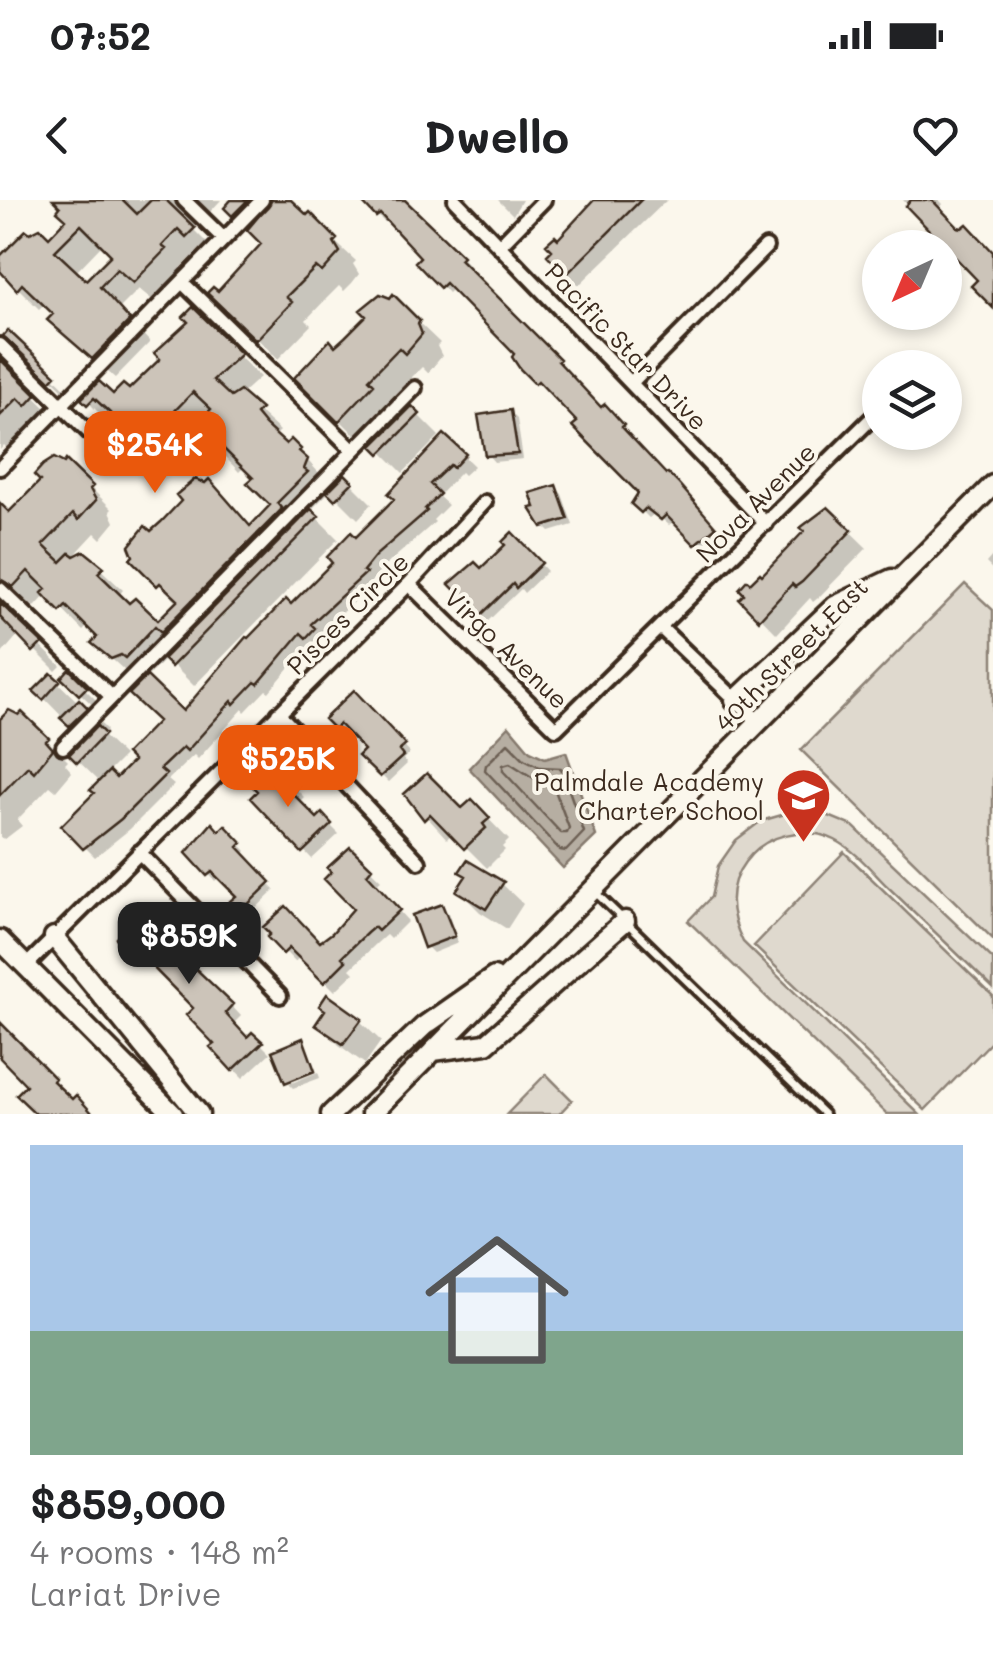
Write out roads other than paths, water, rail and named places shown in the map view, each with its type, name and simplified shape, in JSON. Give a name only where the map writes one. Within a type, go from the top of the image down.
[{"type":"main road","name":"40th Street East","points":[[371,1114],[993,485]]},
{"type":"main road","points":[[736,701],[835,606],[906,572]]},
{"type":"main road","points":[[432,1051],[486,1044],[625,921]]},
{"type":"main road","points":[[54,937],[199,1114]]},
{"type":"main road","points":[[0,940],[173,1114]]},
{"type":"main road","points":[[331,1114],[424,1026],[532,951]]},
{"type":"street","points":[[184,200],[224,239]]},
{"type":"street","points":[[0,468],[262,200]]},
{"type":"street","name":"Pacific Star Drive","points":[[456,200],[766,524]]},
{"type":"street","points":[[499,246],[544,200]]},
{"type":"street","points":[[630,383],[766,247]]},
{"type":"street","points":[[182,282],[354,450]]},
{"type":"street","points":[[0,345],[112,455]]},
{"type":"street","points":[[62,747],[415,388]]},
{"type":"street","name":"Nova Avenue","points":[[660,627],[862,428]]},
{"type":"street","name":"Pisces Circle","points":[[26,966],[409,584],[485,502]]},
{"type":"street","name":"Virgo Avenue","points":[[409,584],[556,730],[660,627]]},
{"type":"street","points":[[0,588],[112,698]]},
{"type":"street","points":[[660,627],[759,722]]},
{"type":"street","points":[[278,713],[419,862]]},
{"type":"street","points":[[140,852],[280,996]]},
{"type":"lane","points":[[593,889],[824,1114]]},
{"type":"water","points":[[509,726],[530,751],[545,758],[566,752],[596,836],[563,868],[469,768]]},
{"type":"place","name":"Palmdale Academy Charter School","points":[[803,844]]}]
